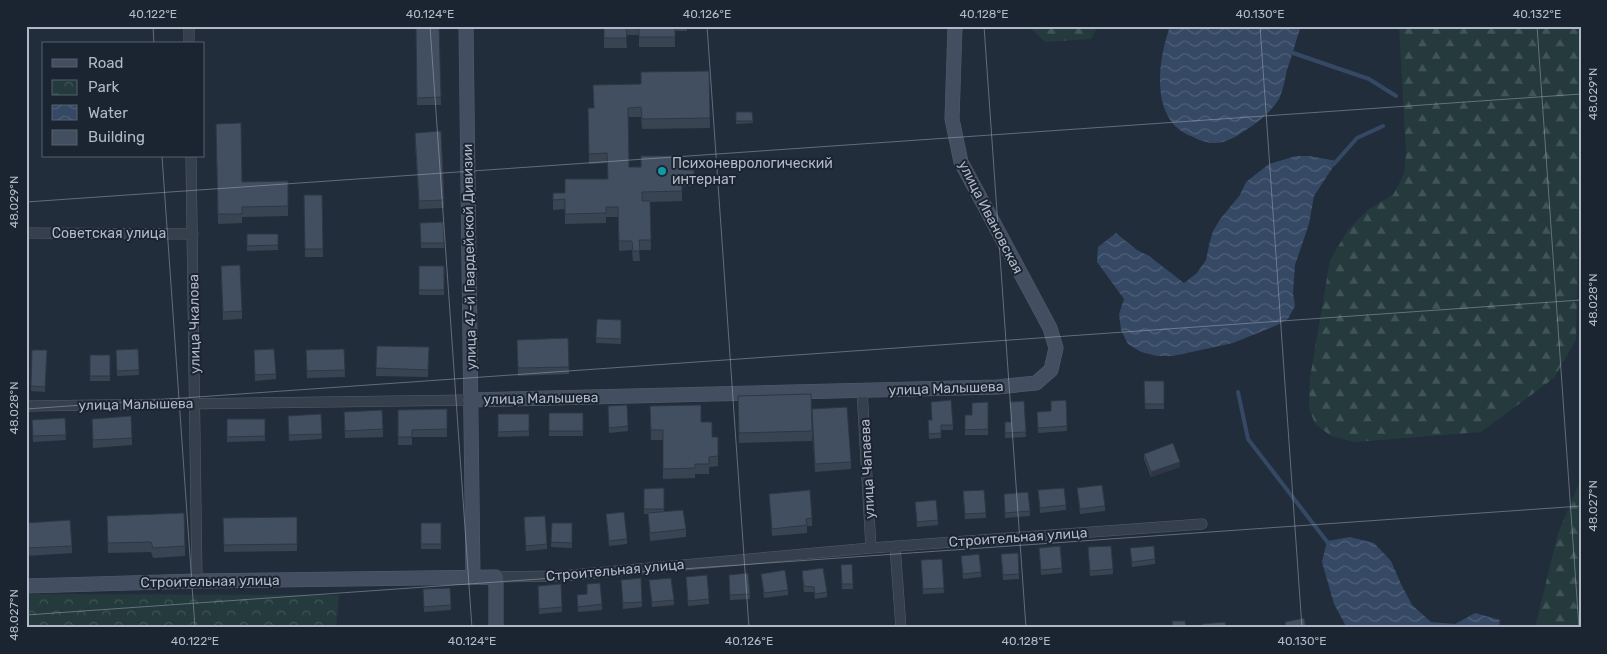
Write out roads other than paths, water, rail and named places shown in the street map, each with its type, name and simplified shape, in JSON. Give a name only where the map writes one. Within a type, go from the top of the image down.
[{"type":"street","points":[[189,26],[189,42]]},
{"type":"street","name":"улица 47-й Гвардейской Дивизии","points":[[466,26],[473,577]]},
{"type":"street","name":"улица Ивановская","points":[[955,26],[952,119],[961,162],[1050,328],[1056,348],[1051,370]]},
{"type":"street","name":"улица Чкалова","points":[[191,158],[197,581]]},
{"type":"street","name":"Советская улица","points":[[26,233],[193,234]]},
{"type":"street","name":"улица Малышева","points":[[26,406],[470,400],[997,387],[1036,383],[1051,370]]},
{"type":"street","name":"улица Чапаева","points":[[862,390],[871,548]]},
{"type":"street","name":"Строительная улица","points":[[26,586],[197,581],[561,576],[895,546],[1202,524]]},
{"type":"street","points":[[895,546],[901,628]]},
{"type":"street","points":[[496,577],[496,628]]},
{"type":"water","points":[[1170,26],[1301,26],[1282,92],[1276,104],[1255,124],[1220,143],[1201,140],[1174,125],[1167,114],[1160,90],[1163,50]]},
{"type":"water","points":[[1296,156],[1309,156],[1337,161],[1314,196],[1309,224],[1295,265],[1293,293],[1295,306],[1288,319],[1233,343],[1173,356],[1157,356],[1141,352],[1128,344],[1121,330],[1119,314],[1124,299],[1097,262],[1098,247],[1116,233],[1184,283],[1197,273],[1206,260],[1213,231],[1240,195],[1246,182],[1269,164]]},
{"type":"water","points":[[1350,537],[1374,543],[1391,561],[1412,605],[1431,622],[1455,624],[1475,613],[1500,620],[1499,628],[1347,628],[1334,604],[1322,562],[1327,541]]},
{"type":"waterway","points":[[1293,53],[1369,79],[1396,96]]},
{"type":"waterway","points":[[1334,164],[1357,138],[1383,126]]},
{"type":"waterway","points":[[1238,392],[1248,439],[1328,543]]},
{"type":"place","name":"Психоневрологический интернат","points":[[662,171]]}]
